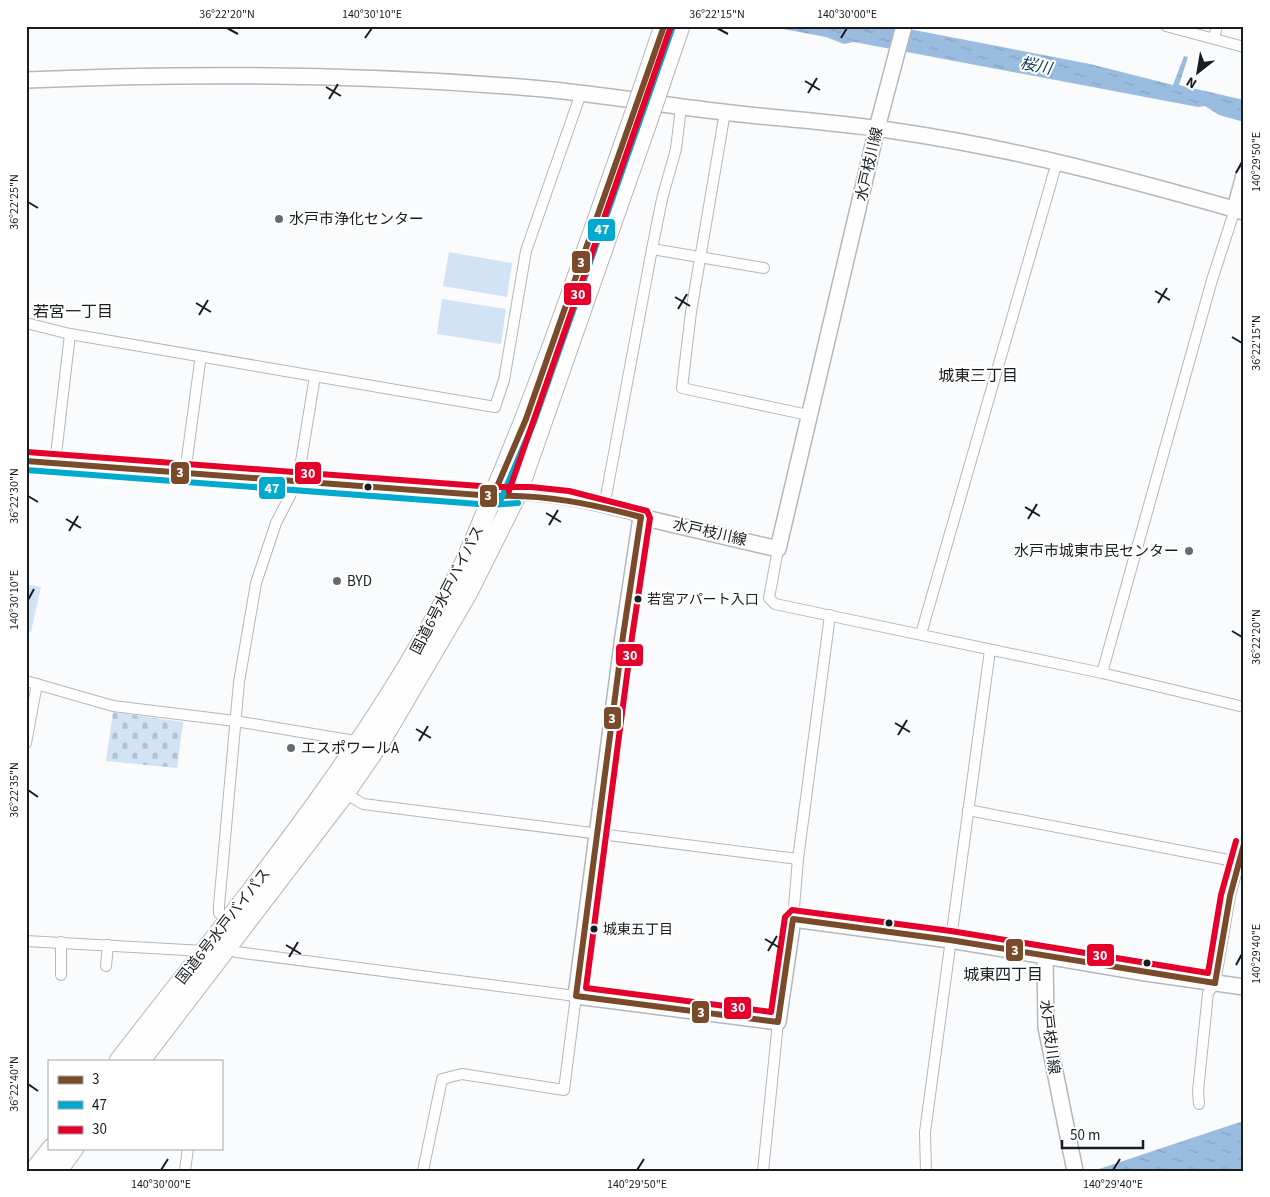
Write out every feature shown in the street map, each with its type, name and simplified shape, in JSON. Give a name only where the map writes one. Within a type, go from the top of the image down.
[{"type":"highway","name":"国道6号水戸バイパス","points":[[120,1060],[345,793],[382,739],[441,641],[517,494],[641,119],[664,26]]},
{"type":"highway","name":"国道6号水戸バイパス","points":[[141,1060],[214,947],[226,921],[360,742],[426,634],[464,564],[526,419],[641,119],[680,26]]},
{"type":"highway","points":[[34,1171],[50,1150]]},
{"type":"highway","points":[[57,1171],[72,1158]]},
{"type":"main road","name":"水戸枝川線","points":[[641,517],[778,549],[877,128],[904,26]]},
{"type":"main road","points":[[26,80],[112,76],[345,77],[522,87],[581,93],[681,107],[877,128],[989,147],[1057,162],[1239,210],[1244,175]]},
{"type":"main road","points":[[641,517],[576,996],[778,1022],[793,919],[950,940],[1215,983],[1244,986]]},
{"type":"main road","name":"水戸枝川線","points":[[1045,956],[1046,1027],[1075,1171]]},
{"type":"street","points":[[1166,26],[1244,47]]},
{"type":"street","points":[[1214,38],[1217,26]]},
{"type":"street","points":[[26,323],[70,334],[495,408],[504,380],[526,251],[581,93]]},
{"type":"street","points":[[604,507],[662,199],[676,149],[681,107]]},
{"type":"street","points":[[726,112],[700,257],[682,388],[808,415]]},
{"type":"street","points":[[921,634],[1057,162]]},
{"type":"street","points":[[1102,673],[1212,280],[1239,210]]},
{"type":"street","points":[[652,249],[764,268]]},
{"type":"street","points":[[55,463],[70,334]]},
{"type":"street","points":[[185,473],[200,362]]},
{"type":"street","points":[[226,921],[220,913],[219,906],[238,682],[256,583],[276,523],[298,480],[315,376]]},
{"type":"street","points":[[26,461],[493,496],[517,494],[556,497],[641,517]]},
{"type":"street","points":[[778,549],[769,598],[774,604],[1102,673],[1244,707]]},
{"type":"street","points":[[793,919],[798,860],[830,616]]},
{"type":"street","points":[[926,1171],[925,1132],[990,650]]},
{"type":"street","points":[[26,681],[113,706],[235,721],[360,742]]},
{"type":"street","points":[[26,743],[37,684]]},
{"type":"street","points":[[345,793],[363,804],[798,860]]},
{"type":"street","points":[[968,810],[1239,862]]},
{"type":"street","points":[[1199,1104],[1198,1091],[1208,993],[1215,983],[1244,843]]},
{"type":"street","points":[[26,941],[214,947],[369,971],[576,996],[564,1090],[462,1074],[442,1079],[423,1171]]},
{"type":"street","points":[[61,942],[61,975]]},
{"type":"street","points":[[106,966],[108,945]]},
{"type":"street","points":[[763,1171],[778,1022]]},
{"type":"street","points":[[185,1171],[188,1150]]},
{"type":"green space","points":[[449,252],[512,263],[507,297],[443,286]]},
{"type":"green space","points":[[442,299],[506,309],[501,344],[437,334]]},
{"type":"green space","points":[[26,584],[41,587],[31,632],[26,631]]},
{"type":"green space","points":[[113,712],[183,722],[177,768],[106,761]]},
{"type":"water","name":"桜川","points":[[767,26],[893,26],[1090,64],[1173,85],[1184,56],[1188,57],[1179,85],[1244,100],[1244,122],[1219,115],[1205,106],[1198,107],[854,42],[844,44],[826,37]]},
{"type":"water","points":[[1240,1122],[1244,1123],[1244,1171],[1093,1171]]},
{"type":"transit line","name":"3","points":[[493,496],[526,419],[664,26]]},
{"type":"transit line","name":"30","points":[[509,491],[671,26]]},
{"type":"transit line","name":"47","points":[[501,499],[534,422],[672,29]]},
{"type":"transit line","name":"30","points":[[27,452],[493,487],[531,487],[569,491],[647,511],[650,518],[632,637],[586,988],[771,1012],[785,917],[792,910],[951,931],[1208,973],[1221,895],[1236,841]]},
{"type":"transit line","name":"3","points":[[26,461],[493,496],[549,498],[586,504],[641,517]]},
{"type":"transit line","name":"47","points":[[26,470],[492,505],[518,503]]},
{"type":"transit line","name":"3","points":[[641,517],[623,636],[576,996],[778,1022],[793,919],[950,940],[1215,983]]},
{"type":"transit line","name":"3","points":[[1215,983],[1230,896],[1244,844]]},
{"type":"place","name":"水戸市浄化センター","points":[[279,219]]},
{"type":"place","name":"水戸市城東市民センター","points":[[1189,551]]},
{"type":"place","name":"BYD","points":[[337,581]]},
{"type":"place","name":"若宮アパート入口","points":[[638,599]]},
{"type":"place","name":"エスポワールA","points":[[291,748]]},
{"type":"place","name":"城東五丁目","points":[[594,929]]},
{"type":"district","name":"若宮一丁目","points":[[73,311]]},
{"type":"district","name":"城東三丁目","points":[[978,375]]},
{"type":"district","name":"城東四丁目","points":[[1003,974]]}]
